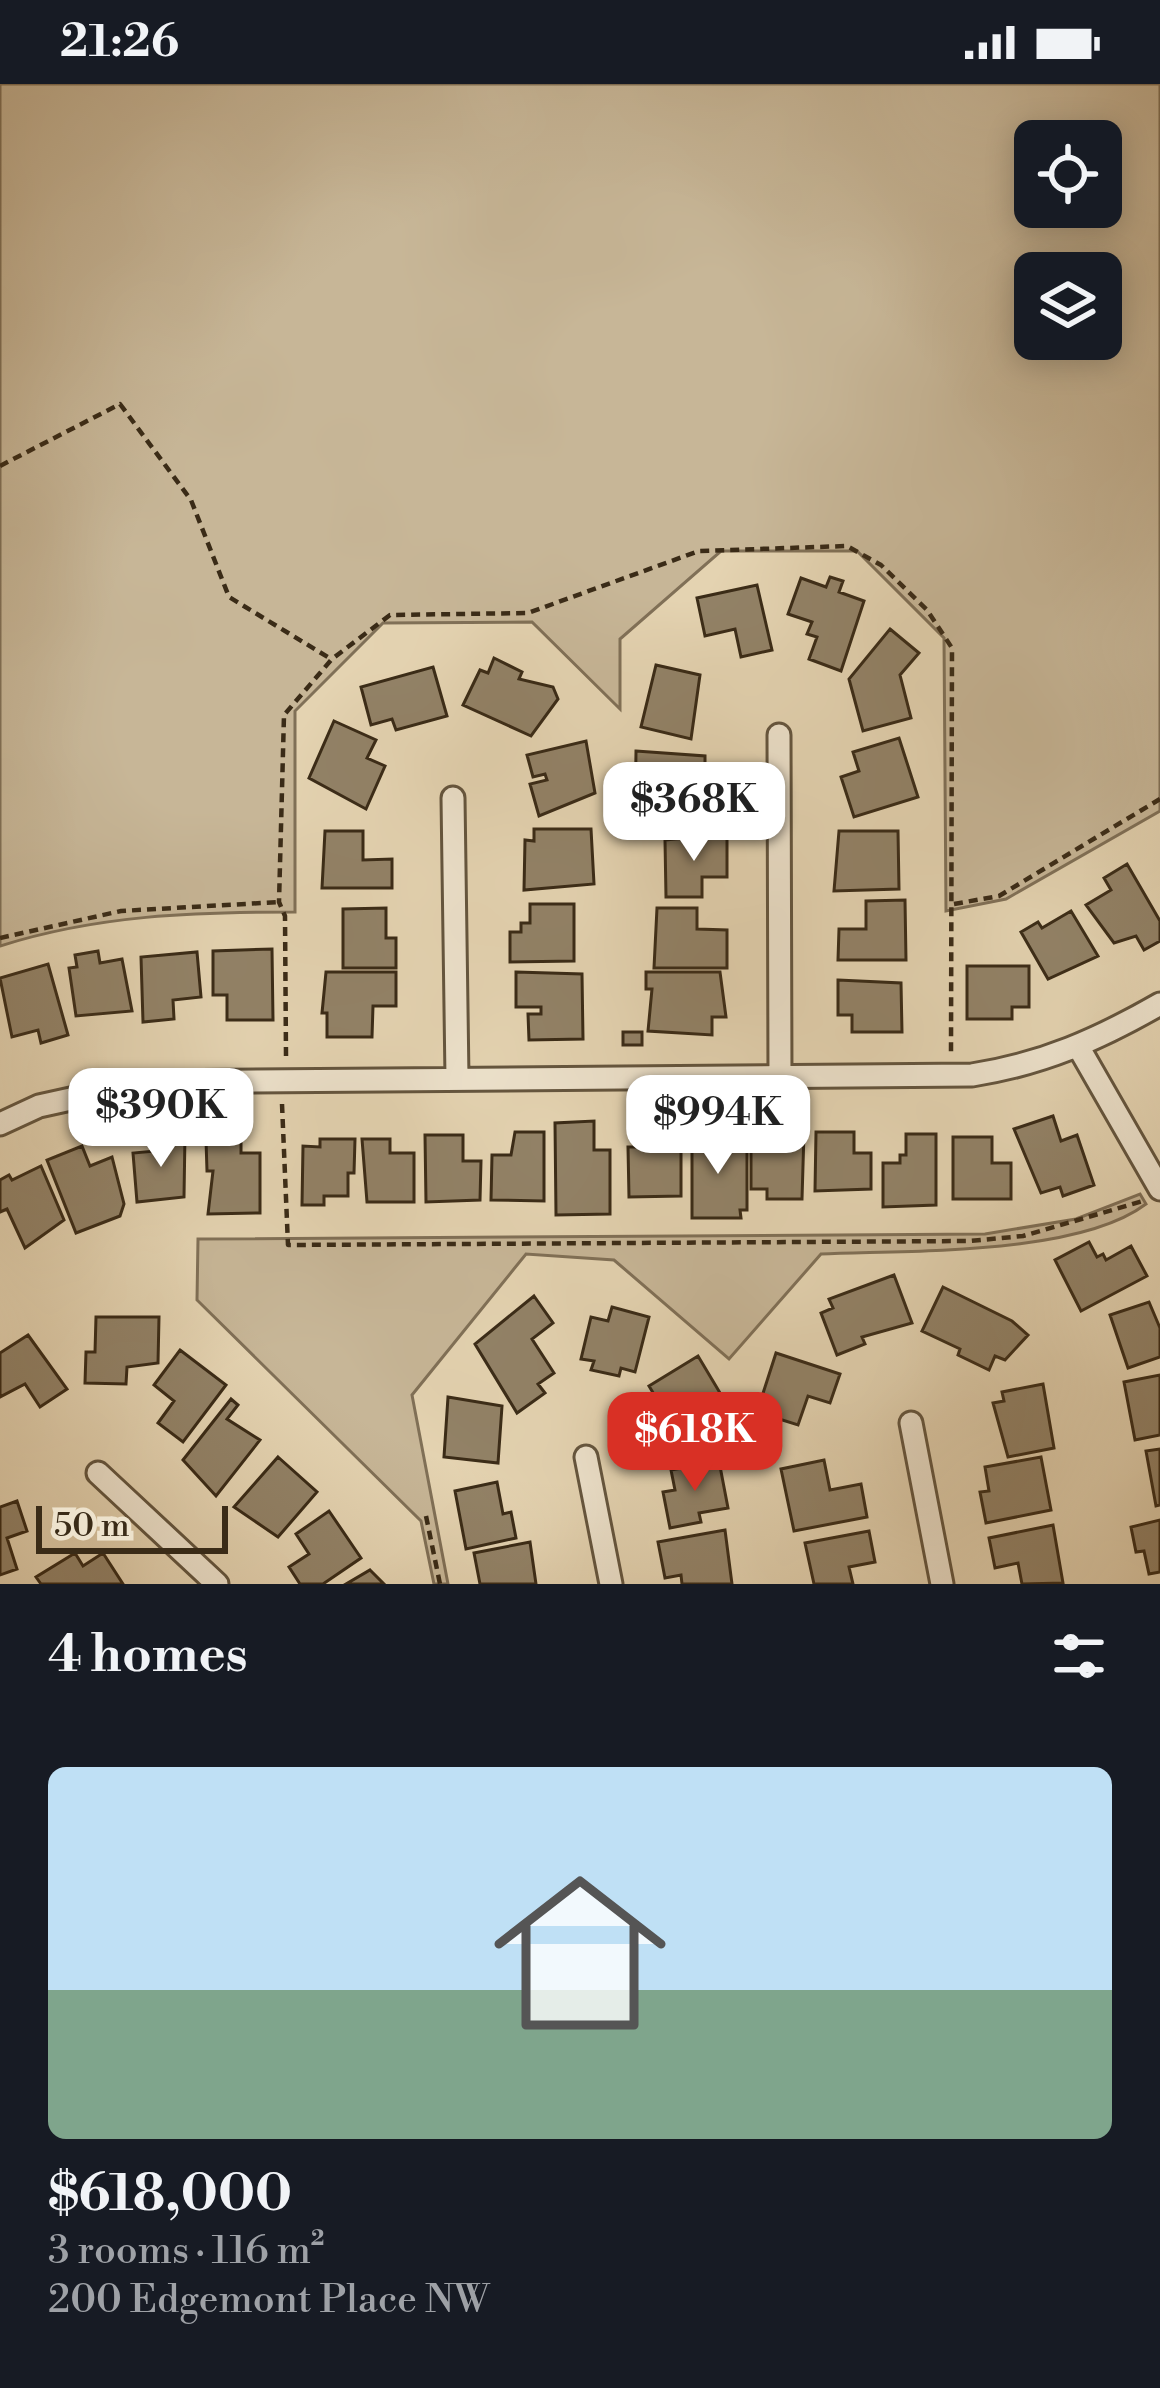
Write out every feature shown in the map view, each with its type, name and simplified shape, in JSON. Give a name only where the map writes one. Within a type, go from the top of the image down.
[{"type":"street","points":[[778,735],[780,1078]]},
{"type":"street","points":[[453,798],[457,1078]]},
{"type":"street","points":[[0,1124],[38,1106],[148,1082],[950,1077],[1024,1066],[1078,1048],[1160,1004]]},
{"type":"street","points":[[1078,1048],[1160,1193]]},
{"type":"street","points":[[911,1423],[942,1584]]},
{"type":"street","points":[[586,1457],[611,1584]]},
{"type":"street","points":[[98,1473],[217,1584]]},
{"type":"path","points":[[0,466],[120,404],[191,500],[229,597],[332,659]]},
{"type":"path","points":[[950,1077],[955,904],[952,648],[927,610],[897,580],[847,546],[699,551],[528,613],[490,618],[390,615],[332,659],[284,715],[279,902],[285,916],[288,1245],[970,1241],[1024,1236],[1160,1193]]},
{"type":"path","points":[[955,904],[999,896],[1160,799]]},
{"type":"path","points":[[0,938],[121,911],[279,902]]},
{"type":"path","points":[[426,1516],[440,1584]]},
{"type":"shaded area","points":[[0,84],[1160,84],[1160,811],[1006,899],[946,911],[944,638],[857,551],[721,551],[620,639],[620,709],[532,622],[383,623],[295,711],[295,912],[146,917],[0,946]]},
{"type":"shaded area","points":[[1140,1194],[1146,1204],[1116,1221],[1035,1242],[821,1254],[729,1359],[614,1260],[526,1254],[412,1395],[448,1584],[434,1584],[421,1521],[197,1300],[198,1239],[985,1234],[1076,1219]]},
{"type":"building","points":[[830,577],[843,581],[839,592],[864,601],[841,671],[809,659],[817,637],[807,634],[812,622],[788,614],[801,578],[826,587]]},
{"type":"building","points":[[757,585],[772,650],[741,657],[735,629],[705,636],[697,598]]},
{"type":"building","points":[[890,629],[919,653],[900,675],[911,718],[863,731],[849,679]]},
{"type":"building","points":[[494,658],[522,672],[519,679],[553,687],[558,699],[531,736],[463,705],[480,670],[488,673]]},
{"type":"building","points":[[656,665],[700,675],[691,739],[641,727]]},
{"type":"building","points":[[433,667],[447,716],[396,730],[392,719],[371,725],[361,687]]},
{"type":"building","points":[[334,721],[376,740],[367,758],[385,766],[366,809],[309,778]]},
{"type":"building","points":[[899,738],[918,797],[854,817],[841,777],[859,771],[853,752]]},
{"type":"building","points":[[586,741],[595,793],[539,816],[530,784],[547,780],[545,774],[533,777],[527,755]]},
{"type":"building","points":[[636,751],[705,756],[705,780],[693,780],[693,789],[720,791],[720,823],[635,824]]},
{"type":"building","points":[[534,829],[591,829],[594,884],[524,890],[525,840],[534,841]]},
{"type":"building","points":[[325,831],[363,831],[363,860],[392,859],[392,888],[322,888]]},
{"type":"building","points":[[839,831],[898,831],[899,889],[834,891]]},
{"type":"building","points":[[727,834],[727,877],[702,877],[702,897],[666,897],[665,840]]},
{"type":"building","points":[[1127,864],[1160,921],[1160,941],[1144,950],[1136,936],[1114,943],[1086,905],[1111,890],[1104,878]]},
{"type":"building","points":[[905,900],[906,960],[838,960],[839,929],[866,929],[866,901]]},
{"type":"building","points":[[530,904],[574,904],[574,961],[510,962],[510,932],[521,932],[521,923],[530,923]]},
{"type":"building","points":[[386,908],[386,938],[396,938],[396,968],[343,968],[343,909]]},
{"type":"building","points":[[657,908],[697,908],[697,929],[727,930],[727,968],[654,968]]},
{"type":"building","points":[[1071,911],[1098,956],[1048,979],[1021,932],[1038,922],[1042,928]]},
{"type":"building","points":[[272,949],[273,1020],[227,1020],[227,995],[213,995],[213,951]]},
{"type":"building","points":[[98,951],[100,963],[122,959],[132,1011],[76,1016],[69,968],[77,967],[75,955]]},
{"type":"building","points":[[197,952],[201,997],[173,1000],[174,1019],[143,1022],[141,957]]},
{"type":"building","points":[[48,964],[68,1035],[41,1043],[38,1030],[12,1037],[0,978]]},
{"type":"building","points":[[967,966],[1029,966],[1029,1007],[1012,1007],[1012,1019],[967,1019]]},
{"type":"building","points":[[326,972],[396,972],[396,1006],[373,1006],[372,1037],[327,1037],[327,1013],[322,1013]]},
{"type":"building","points":[[516,972],[582,974],[583,1039],[529,1040],[528,1014],[541,1014],[541,1007],[516,1007]]},
{"type":"building","points":[[646,972],[720,972],[726,1017],[712,1017],[712,1035],[648,1031],[652,989],[646,989]]},
{"type":"building","points":[[838,980],[901,983],[902,1032],[852,1032],[852,1015],[838,1015]]},
{"type":"building","points":[[623,1032],[642,1032],[642,1045],[623,1045]]},
{"type":"building","points":[[1053,1116],[1061,1141],[1077,1135],[1094,1185],[1063,1196],[1060,1187],[1041,1193],[1014,1129]]},
{"type":"building","points":[[594,1121],[594,1150],[610,1150],[610,1214],[556,1215],[555,1123]]},
{"type":"building","points":[[515,1132],[544,1132],[544,1201],[491,1200],[492,1155],[511,1155]]},
{"type":"building","points":[[692,1132],[728,1132],[728,1151],[747,1151],[747,1210],[740,1210],[741,1218],[692,1218]]},
{"type":"building","points":[[768,1132],[804,1132],[802,1199],[767,1199],[767,1189],[751,1189],[751,1140],[768,1140]]},
{"type":"building","points":[[816,1132],[854,1132],[854,1153],[871,1153],[871,1189],[815,1191]]},
{"type":"building","points":[[185,1134],[184,1197],[137,1202],[133,1153],[156,1151],[155,1137]]},
{"type":"building","points":[[906,1134],[936,1134],[936,1205],[883,1207],[883,1163],[900,1163],[900,1155],[906,1155]]},
{"type":"building","points":[[425,1135],[463,1135],[463,1161],[481,1161],[480,1200],[426,1202]]},
{"type":"building","points":[[953,1137],[992,1137],[992,1163],[1011,1163],[1011,1199],[953,1199]]},
{"type":"building","points":[[644,1138],[681,1138],[681,1196],[629,1197],[628,1147],[644,1147]]},
{"type":"building","points":[[241,1139],[241,1153],[260,1153],[260,1213],[208,1214],[213,1171],[207,1171],[206,1140]]},
{"type":"building","points":[[320,1139],[355,1139],[348,1196],[324,1196],[324,1205],[302,1205],[303,1146],[320,1147]]},
{"type":"building","points":[[362,1139],[390,1139],[390,1153],[414,1153],[414,1202],[367,1202]]},
{"type":"building","points":[[82,1146],[90,1166],[112,1157],[124,1204],[120,1216],[76,1233],[47,1160]]},
{"type":"building","points":[[41,1166],[64,1220],[25,1248],[7,1209],[0,1212],[0,1180],[9,1175],[12,1180]]},
{"type":"building","points":[[1089,1242],[1097,1257],[1103,1254],[1106,1260],[1131,1246],[1147,1276],[1081,1311],[1055,1260]]},
{"type":"building","points":[[894,1275],[912,1323],[862,1337],[865,1344],[837,1355],[821,1313],[833,1308],[829,1299]]},
{"type":"building","points":[[943,1287],[1012,1321],[1028,1335],[1005,1360],[995,1356],[989,1370],[958,1355],[960,1349],[922,1331]]},
{"type":"building","points":[[534,1296],[553,1323],[532,1339],[554,1373],[538,1384],[545,1393],[517,1413],[475,1344]]},
{"type":"building","points":[[1149,1302],[1160,1328],[1160,1357],[1128,1368],[1110,1315]]},
{"type":"building","points":[[612,1307],[649,1317],[635,1372],[621,1368],[619,1376],[591,1370],[594,1361],[581,1359],[591,1317],[608,1321]]},
{"type":"building","points":[[96,1317],[159,1317],[158,1363],[127,1367],[126,1384],[85,1383],[86,1352],[95,1352]]},
{"type":"building","points":[[28,1335],[67,1389],[40,1407],[25,1384],[0,1397],[0,1353]]},
{"type":"building","points":[[180,1350],[226,1385],[183,1442],[158,1423],[174,1401],[154,1385]]},
{"type":"building","points":[[776,1353],[840,1374],[830,1403],[808,1396],[798,1425],[757,1412]]},
{"type":"building","points":[[698,1356],[732,1413],[674,1453],[657,1423],[667,1416],[649,1386]]},
{"type":"building","points":[[1160,1375],[1160,1435],[1135,1440],[1124,1382]]},
{"type":"building","points":[[1043,1384],[1054,1448],[1008,1457],[993,1403],[1004,1401],[1002,1392]]},
{"type":"building","points":[[448,1397],[502,1406],[498,1463],[444,1457]]},
{"type":"building","points":[[231,1399],[238,1405],[227,1419],[260,1440],[216,1496],[183,1460]]},
{"type":"building","points":[[1160,1449],[1160,1505],[1156,1506],[1146,1451]]},
{"type":"building","points":[[278,1457],[317,1492],[278,1537],[234,1507]]},
{"type":"building","points":[[1041,1457],[1051,1510],[986,1523],[980,1492],[989,1491],[985,1467]]},
{"type":"building","points":[[824,1460],[830,1490],[861,1484],[867,1517],[794,1531],[781,1469]]},
{"type":"building","points":[[719,1461],[728,1508],[699,1513],[701,1522],[670,1528],[663,1492],[675,1490],[671,1470]]},
{"type":"building","points":[[497,1482],[503,1514],[511,1512],[516,1538],[466,1549],[455,1491]]},
{"type":"building","points":[[17,1501],[27,1531],[7,1538],[17,1569],[0,1575],[0,1507]]},
{"type":"building","points":[[329,1511],[361,1558],[323,1584],[300,1584],[289,1567],[309,1554],[296,1534]]},
{"type":"building","points":[[1160,1520],[1160,1572],[1149,1574],[1144,1551],[1136,1552],[1131,1527]]},
{"type":"building","points":[[1053,1525],[1063,1583],[1022,1584],[1018,1563],[995,1568],[989,1538]]},
{"type":"building","points":[[725,1530],[732,1584],[682,1584],[681,1575],[665,1578],[658,1542]]},
{"type":"building","points":[[869,1531],[875,1562],[849,1567],[853,1584],[814,1584],[805,1543]]},
{"type":"building","points":[[530,1542],[536,1584],[480,1584],[474,1553]]},
{"type":"building","points":[[75,1553],[83,1566],[103,1553],[123,1584],[41,1584],[36,1577]]},
{"type":"building","points":[[370,1570],[384,1584],[346,1584]]}]
